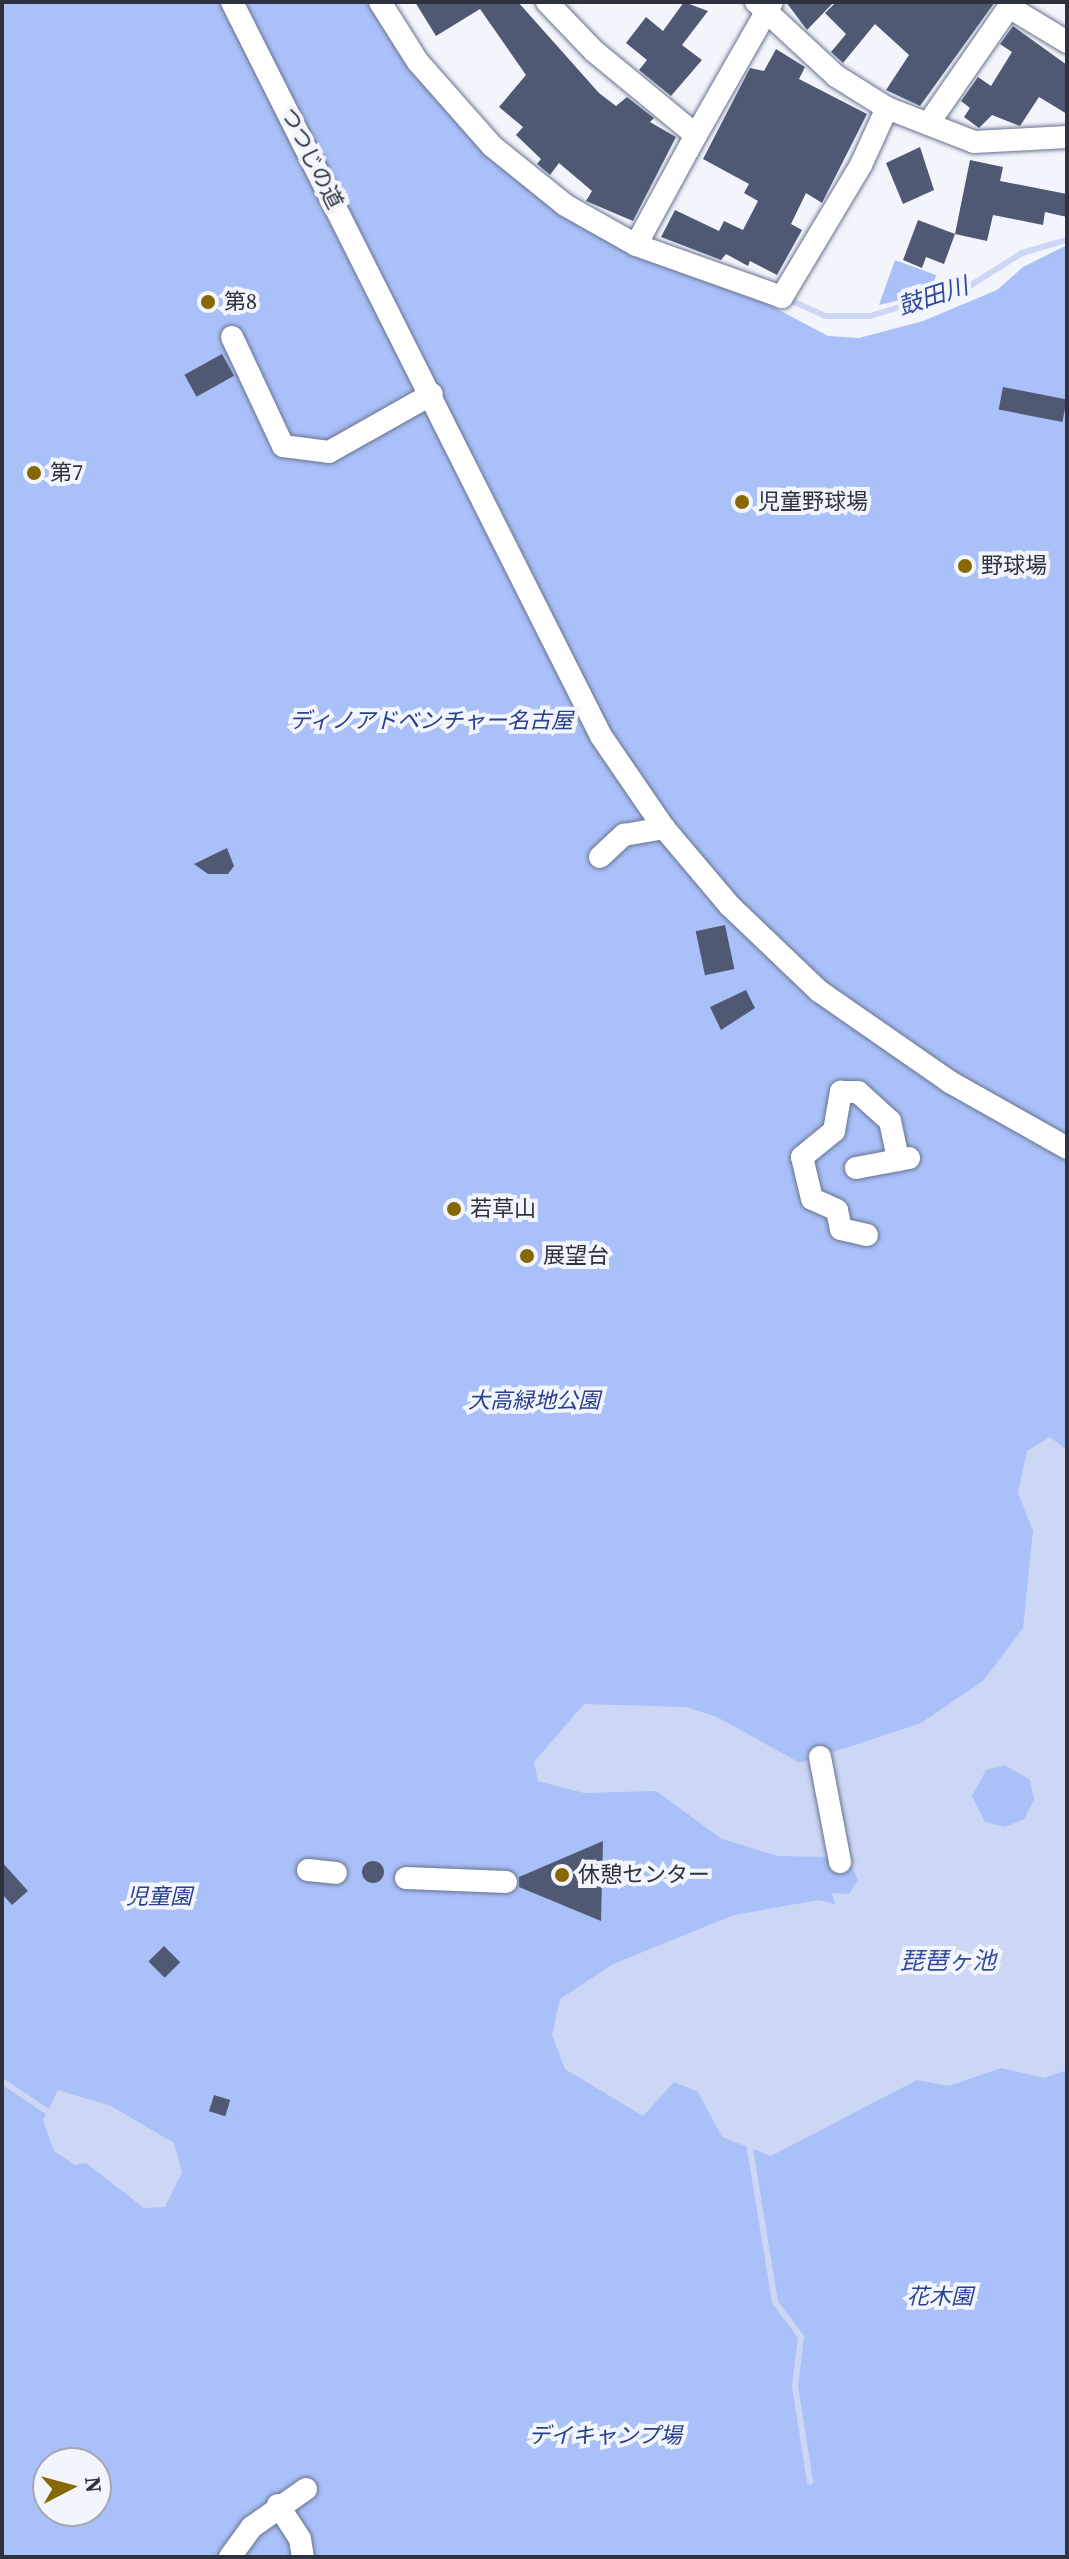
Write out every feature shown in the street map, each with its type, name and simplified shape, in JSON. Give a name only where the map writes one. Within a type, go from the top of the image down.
[{"type":"street","name":"つつじの道","points":[[232,2],[393,313],[601,736],[664,828],[722,897],[819,991],[950,1082],[1067,1148]]},
{"type":"street","points":[[380,2],[418,62],[492,146],[565,205],[636,245],[782,297],[861,165],[887,108]]},
{"type":"street","points":[[547,2],[594,51],[696,135]]},
{"type":"street","points":[[636,245],[764,4],[836,76],[887,108],[974,142],[1067,137]]},
{"type":"street","points":[[928,124],[1009,7],[1067,42]]},
{"type":"street","points":[[232,337],[283,446],[329,452],[432,394]]},
{"type":"street","points":[[600,857],[624,835],[664,828]]},
{"type":"street","points":[[856,1168],[904,1159],[890,1121],[858,1092],[841,1092],[834,1131],[802,1157],[812,1199],[837,1210],[841,1229],[867,1235]]},
{"type":"street","points":[[820,1757],[840,1862]]},
{"type":"street","points":[[308,1870],[336,1873]]},
{"type":"street","points":[[406,1878],[506,1882]]},
{"type":"street","points":[[230,2557],[278,2505],[306,2489]]},
{"type":"street","points":[[278,2505],[300,2539],[303,2557]]},
{"type":"green space","name":"大高緑地公園","points":[[2,2],[371,2],[496,160],[828,336],[859,338],[923,321],[997,290],[1023,267],[1067,245],[1067,2557],[2,2557]]},
{"type":"green space","points":[[895,260],[936,275],[931,293],[879,305]]},
{"type":"water","name":"琵琶ヶ池","points":[[1050,1437],[1067,1450],[1067,2070],[1044,2078],[1001,2068],[949,2086],[917,2080],[771,2156],[722,2137],[698,2092],[674,2082],[643,2116],[565,2069],[552,2035],[560,1999],[613,1964],[734,1915],[819,1900],[835,1904],[832,1893],[849,1894],[858,1880],[851,1865],[829,1857],[778,1856],[722,1839],[656,1791],[584,1793],[538,1781],[534,1762],[584,1704],[686,1707],[717,1717],[800,1763],[921,1723],[983,1681],[1023,1628],[1033,1531],[1018,1493],[1027,1451]],"holes":[[[1005,1765],[1030,1780],[1034,1800],[1024,1819],[1005,1827],[985,1822],[972,1796],[986,1770]]]},
{"type":"water","points":[[58,2090],[111,2106],[174,2143],[182,2172],[165,2207],[144,2208],[86,2163],[75,2165],[54,2151],[43,2120]]},
{"type":"building","points":[[415,2],[518,2],[599,93],[616,106],[627,97],[654,118],[650,122],[676,137],[633,221],[586,201],[592,191],[559,163],[550,175],[537,164],[541,159],[516,135],[523,127],[499,107],[526,75],[480,9],[436,36]]},
{"type":"building","points":[[684,2],[708,11],[682,45],[702,60],[671,96],[639,70],[647,60],[626,43],[646,17],[663,31]]},
{"type":"building","points":[[786,2],[834,2],[807,30]]},
{"type":"building","points":[[836,2],[995,2],[920,106],[886,90],[909,55],[875,24],[843,63],[831,52],[846,34],[825,13]]},
{"type":"building","points":[[1013,26],[1067,65],[1067,114],[1039,97],[1020,126],[992,115],[979,128],[964,117],[970,108],[961,101],[978,77],[991,86],[1012,52],[1000,44]]},
{"type":"building","points":[[776,49],[805,67],[799,79],[867,114],[822,203],[806,193],[791,224],[802,230],[777,275],[750,261],[748,266],[726,254],[721,260],[661,237],[675,210],[719,231],[724,221],[743,230],[758,201],[744,193],[749,184],[703,159],[750,68],[764,71]]},
{"type":"building","points":[[920,147],[934,190],[903,204],[886,163]]},
{"type":"building","points":[[970,160],[1003,167],[1000,181],[1067,194],[1067,217],[1045,212],[1043,225],[993,215],[987,241],[955,234]]},
{"type":"building","points":[[918,220],[955,234],[944,264],[926,257],[922,268],[903,260]]},
{"type":"building","points":[[222,354],[234,376],[197,397],[184,375]]},
{"type":"building","points":[[1003,387],[1067,399],[1062,422],[999,410]]},
{"type":"building","points":[[227,848],[234,866],[228,874],[208,874],[194,864]]},
{"type":"building","points":[[725,925],[734,969],[705,975],[696,931]]},
{"type":"building","points":[[746,990],[755,1008],[721,1030],[710,1007]]},
{"type":"building","name":"休憩センター","points":[[603,1841],[601,1921],[519,1887],[519,1877]]},
{"type":"building","points":[[373,1861],[381,1864],[384,1872],[381,1880],[373,1883],[365,1880],[362,1872],[365,1864]]},
{"type":"building","points":[[2,1862],[28,1891],[12,1905],[2,1894]]},
{"type":"building","points":[[164,1946],[180,1962],[165,1978],[148,1962]]},
{"type":"building","points":[[214,2095],[230,2100],[225,2116],[209,2111]]},
{"type":"waterway","name":"鼓田川","points":[[792,301],[825,316],[870,316],[971,285],[1022,253],[1067,240]]},
{"type":"waterway","points":[[2,2081],[48,2112]]},
{"type":"waterway","points":[[750,2149],[775,2302],[801,2337],[795,2386],[810,2482]]},
{"type":"place","name":"第8","points":[[208,302]]},
{"type":"place","name":"第7","points":[[34,473]]},
{"type":"place","name":"児童野球場","points":[[742,502]]},
{"type":"place","name":"野球場","points":[[965,566]]},
{"type":"place","name":"若草山","points":[[454,1209]]},
{"type":"place","name":"展望台","points":[[527,1256]]},
{"type":"place","name":"休憩センター","points":[[562,1875]]},
{"type":"park label","name":"ディノアドベンチャー名古屋","points":[[431,721]]},
{"type":"park label","name":"児童園","points":[[159,1897]]},
{"type":"park label","name":"花木園","points":[[940,2297]]},
{"type":"park label","name":"デイキャンプ場","points":[[605,2436]]}]
